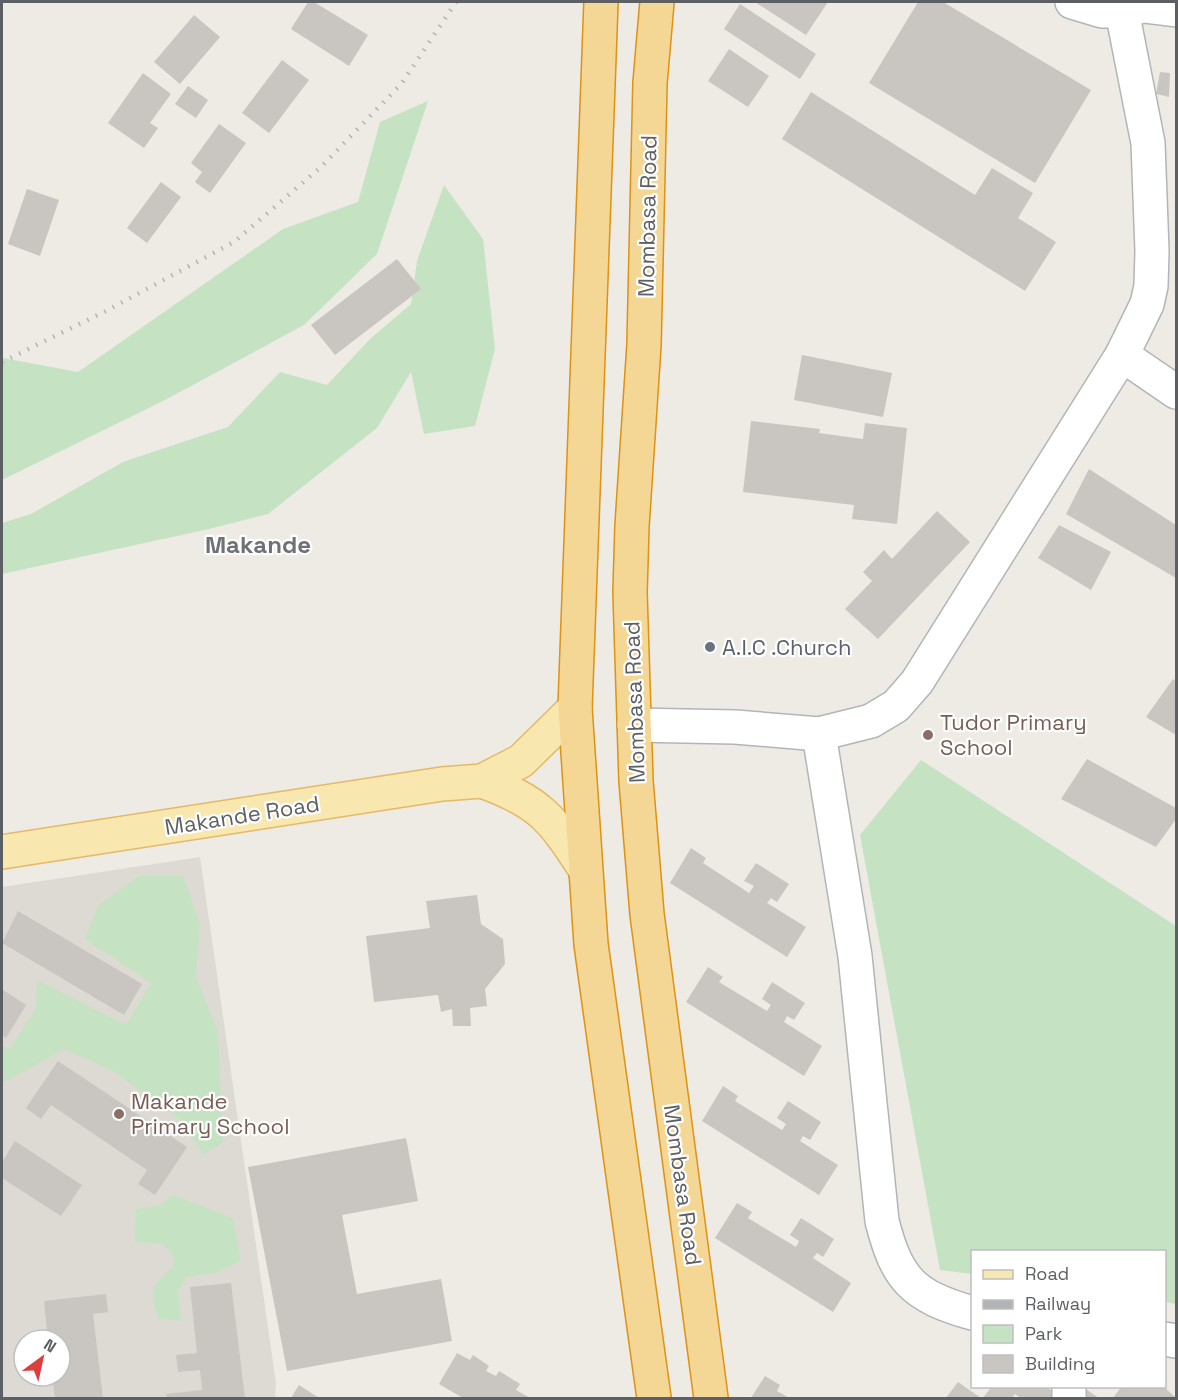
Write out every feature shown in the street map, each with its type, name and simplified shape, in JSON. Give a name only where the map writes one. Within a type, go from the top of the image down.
[{"type":"highway","points":[[601,2],[574,708],[591,944],[654,1398]]},
{"type":"highway","name":"Mombasa Road","points":[[657,2],[650,83],[644,345],[632,526],[630,592],[634,725],[639,842],[711,1398]]},
{"type":"main road","name":"Makande Road","points":[[2,852],[442,784],[482,781],[521,761],[574,708]]},
{"type":"main road","name":"Makande Road","points":[[482,781],[518,794],[541,811],[558,828],[585,869]]},
{"type":"street","points":[[1072,2],[1102,11],[1124,6],[1176,10]]},
{"type":"street","points":[[634,725],[735,727],[819,734],[871,721],[896,706],[917,682],[1122,355],[1147,304],[1151,286],[1152,251],[1148,143],[1124,6]]},
{"type":"street","points":[[1122,355],[1176,392]]},
{"type":"street","points":[[819,734],[855,957],[882,1221],[891,1255],[907,1280],[937,1303],[971,1313]]},
{"type":"shaded area","name":"Makande Primary School","points":[[200,857],[276,1383],[275,1398],[2,1398],[2,887]]},
{"type":"green space","points":[[428,101],[377,254],[304,325],[165,400],[2,480],[3,358],[78,372],[283,229],[358,202],[380,122]]},
{"type":"green space","points":[[444,185],[483,239],[495,349],[475,426],[424,434],[411,372],[377,428],[268,514],[2,574],[2,523],[31,514],[123,462],[228,427],[280,372],[327,385],[370,339],[411,304],[417,261]]},
{"type":"green space","points":[[921,760],[1176,926],[1176,1304],[1166,1302],[1166,1250],[971,1250],[971,1274],[940,1270],[860,835]]},
{"type":"green space","points":[[139,876],[183,876],[200,923],[196,977],[218,1032],[223,1142],[204,1154],[180,1120],[113,1071],[64,1049],[5,1082],[2,1079],[2,1046],[10,1049],[36,1008],[37,980],[126,1025],[151,983],[85,939],[98,906]]},
{"type":"green space","points":[[173,1195],[233,1218],[241,1261],[215,1273],[186,1277],[178,1291],[181,1321],[158,1319],[154,1302],[156,1285],[172,1268],[174,1257],[163,1244],[135,1242],[136,1209],[161,1205]]},
{"type":"building","points":[[308,2],[314,2],[368,35],[349,66],[291,29]]},
{"type":"building","points":[[755,2],[828,2],[806,35]]},
{"type":"building","points":[[918,2],[943,2],[1091,90],[1035,183],[869,83]]},
{"type":"building","points":[[740,4],[816,54],[800,79],[724,29]]},
{"type":"building","points":[[194,15],[220,37],[180,84],[154,62]]},
{"type":"building","points":[[729,49],[769,76],[748,107],[708,81]]},
{"type":"building","points":[[282,60],[309,80],[269,133],[242,113]]},
{"type":"building","points":[[1160,72],[1170,73],[1169,97],[1156,94]]},
{"type":"building","points":[[143,73],[171,94],[150,123],[158,128],[144,148],[108,123]]},
{"type":"building","points":[[188,86],[208,100],[196,118],[175,104]]},
{"type":"building","points":[[811,92],[975,195],[992,168],[1033,193],[1018,218],[1056,242],[1025,291],[782,139]]},
{"type":"building","points":[[219,124],[246,143],[210,193],[195,182],[202,172],[191,163]]},
{"type":"building","points":[[161,182],[181,197],[147,243],[127,228]]},
{"type":"building","points":[[27,189],[59,200],[40,256],[8,244]]},
{"type":"building","points":[[397,259],[421,289],[335,355],[311,325]]},
{"type":"building","points":[[802,355],[892,373],[883,417],[794,400]]},
{"type":"building","points":[[751,421],[820,429],[819,433],[863,439],[865,423],[907,428],[897,524],[852,519],[854,505],[743,492]]},
{"type":"building","points":[[1089,469],[1176,525],[1176,578],[1066,514]]},
{"type":"building","points":[[937,511],[970,542],[878,639],[845,609],[872,581],[863,572],[884,550],[892,559]]},
{"type":"building","points":[[1059,525],[1111,552],[1091,590],[1038,558]]},
{"type":"building","points":[[1173,679],[1176,682],[1176,735],[1146,717]]},
{"type":"building","points":[[1087,759],[1176,808],[1176,819],[1156,847],[1061,799]]},
{"type":"building","points":[[691,848],[706,858],[703,863],[749,893],[754,886],[744,881],[756,863],[789,884],[777,902],[771,898],[767,903],[806,927],[787,957],[670,883]]},
{"type":"building","points":[[477,895],[481,924],[503,939],[505,964],[485,989],[487,1006],[470,1008],[471,1026],[453,1026],[452,1009],[441,1012],[438,995],[374,1002],[366,936],[430,928],[426,901]]},
{"type":"building","points":[[18,911],[142,984],[124,1015],[2,943]]},
{"type":"building","points":[[708,967],[723,977],[719,982],[767,1011],[771,1005],[762,999],[772,982],[805,1003],[794,1020],[787,1016],[784,1022],[822,1046],[804,1076],[686,1002]]},
{"type":"building","points":[[2,989],[26,1005],[6,1038],[2,1035]]},
{"type":"building","points":[[58,1061],[187,1147],[155,1195],[138,1184],[147,1170],[51,1105],[41,1119],[26,1108]]},
{"type":"building","points":[[723,1086],[738,1096],[735,1101],[782,1130],[786,1124],[777,1118],[788,1101],[821,1122],[810,1140],[803,1136],[800,1141],[838,1165],[819,1195],[702,1121]]},
{"type":"building","points":[[406,1138],[418,1201],[342,1215],[357,1294],[441,1279],[452,1341],[287,1371],[248,1167]]},
{"type":"building","points":[[15,1141],[82,1185],[61,1216],[2,1178],[2,1162]]},
{"type":"building","points":[[737,1203],[752,1212],[748,1218],[796,1247],[799,1241],[790,1235],[801,1218],[834,1239],[823,1257],[817,1253],[813,1258],[851,1283],[833,1312],[715,1238]]},
{"type":"building","points":[[231,1283],[245,1398],[167,1398],[166,1394],[202,1390],[200,1370],[178,1372],[176,1355],[197,1353],[190,1287]]},
{"type":"building","points":[[106,1294],[108,1312],[93,1314],[103,1398],[55,1398],[54,1388],[72,1388],[72,1328],[47,1328],[44,1301]]},
{"type":"building","points":[[457,1353],[470,1360],[473,1355],[489,1366],[486,1371],[496,1376],[499,1371],[520,1384],[516,1390],[530,1398],[463,1398],[439,1384]]},
{"type":"building","points":[[765,1376],[780,1385],[777,1391],[789,1398],[751,1398]]},
{"type":"building","points":[[958,1382],[981,1398],[946,1398]]},
{"type":"building","points":[[299,1385],[319,1398],[291,1398]]},
{"type":"building","points":[[990,1388],[1048,1388],[1055,1393],[1051,1398],[1021,1398],[1015,1394],[1012,1398],[983,1398]]},
{"type":"building","points":[[1084,1388],[1099,1398],[1076,1398]]},
{"type":"building","points":[[1120,1388],[1165,1388],[1176,1398],[1113,1398]]},
{"type":"railway","points":[[2,362],[106,311],[234,242],[321,167],[402,83],[456,2]]},
{"type":"place","name":"A.I.C .Church","points":[[710,647]]},
{"type":"place","name":"Tudor Primary School","points":[[928,735]]},
{"type":"place","name":"Makande Primary School","points":[[119,1114]]},
{"type":"district","name":"Makande","points":[[258,544]]}]
